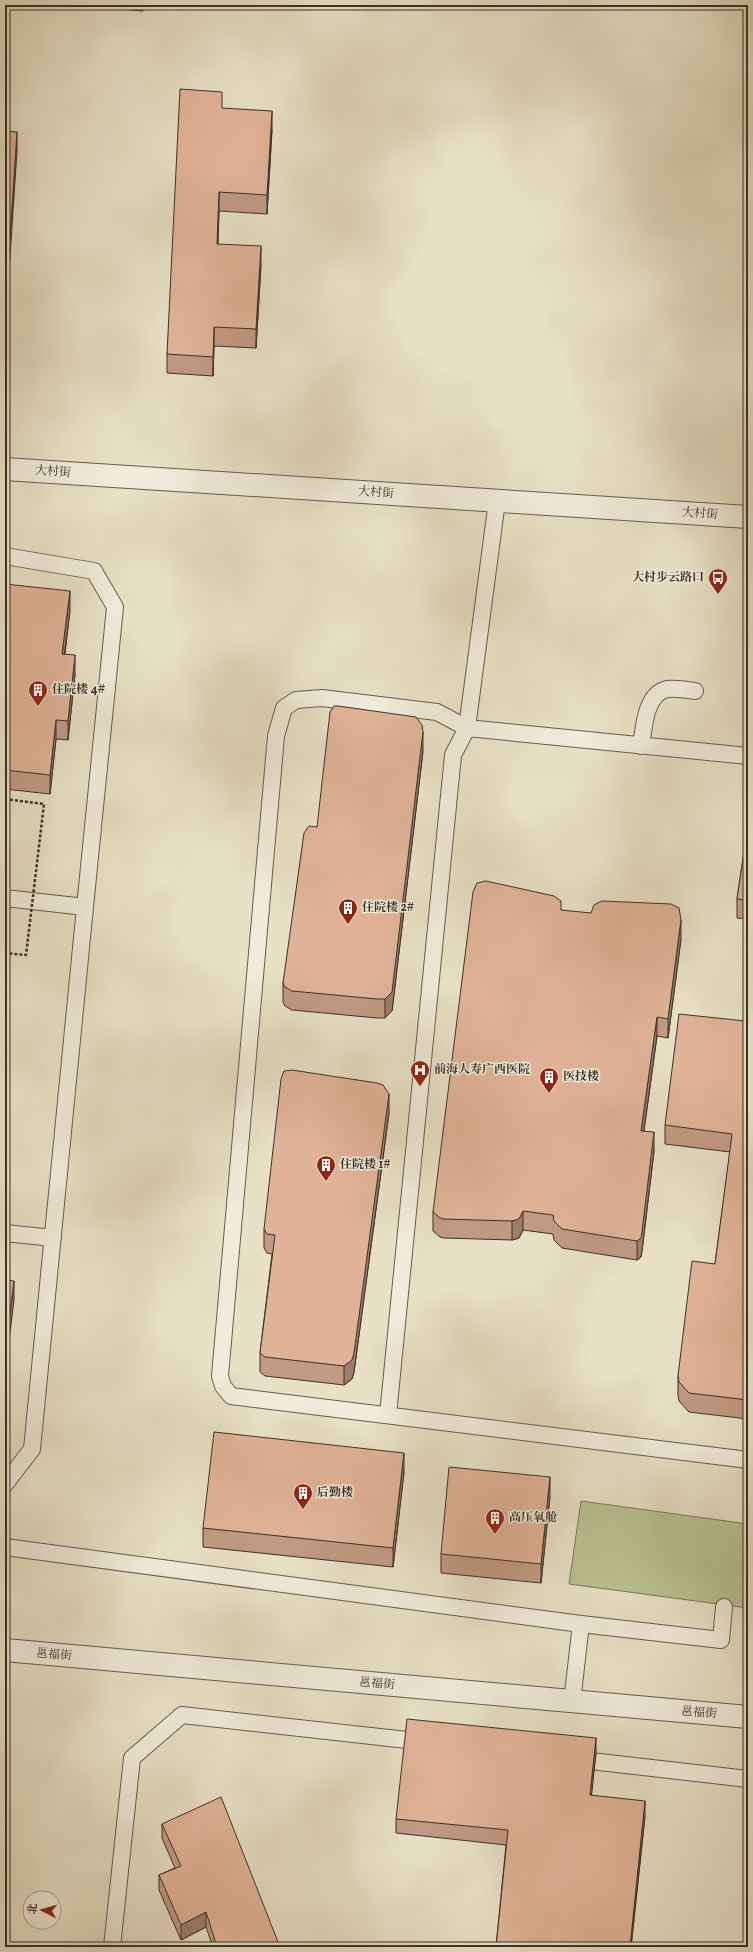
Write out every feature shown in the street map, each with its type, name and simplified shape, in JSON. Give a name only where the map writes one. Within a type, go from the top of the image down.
[{"type":"street","name":"大村街","points":[[5,469],[748,517]]},
{"type":"street","name":"邕福街","points":[[5,1650],[748,1718]]},
{"type":"lane","points":[[388,1415],[453,756],[467,728],[497,501]]},
{"type":"lane","points":[[5,556],[94,571],[115,607],[32,1449],[5,1484]]},
{"type":"lane","points":[[641,746],[648,708],[656,695],[666,689],[695,691]]},
{"type":"lane","points":[[748,756],[467,728],[437,712],[322,698],[296,700],[284,708],[276,736],[220,1376],[223,1386],[231,1396],[748,1460]]},
{"type":"lane","points":[[5,898],[85,907]]},
{"type":"lane","points":[[5,1233],[53,1238]]},
{"type":"lane","points":[[5,1547],[581,1624],[720,1640],[724,1607]]},
{"type":"lane","points":[[572,1702],[581,1624]]},
{"type":"lane","points":[[112,1947],[132,1758],[182,1714],[442,1744]]},
{"type":"lane","points":[[559,1757],[748,1779]]},
{"type":"path","points":[[5,799],[44,804],[26,956],[5,953]]},
{"type":"green space","points":[[581,1501],[748,1524],[748,1608],[569,1584]]},
{"type":"building","points":[[180,89],[222,92],[222,108],[272,111],[267,195],[219,192],[217,244],[261,246],[256,329],[214,327],[213,357],[167,354]]},
{"type":"building","points":[[5,131],[17,132],[5,314]]},
{"type":"building","name":"住院楼 4#","points":[[5,584],[70,591],[62,654],[75,655],[68,721],[56,720],[50,775],[5,770]]},
{"type":"building","name":"住院楼 2#","points":[[334,706],[416,717],[422,725],[423,732],[392,992],[385,999],[292,991],[285,987],[283,983],[304,833],[309,826],[317,827],[330,712]]},
{"type":"building","points":[[748,825],[748,900],[737,899]]},
{"type":"building","name":"医技楼","points":[[486,881],[554,896],[561,901],[561,910],[591,913],[594,905],[602,901],[671,904],[679,908],[681,920],[668,1019],[657,1017],[641,1131],[654,1132],[642,1232],[641,1238],[637,1241],[562,1229],[554,1221],[553,1215],[523,1211],[519,1219],[512,1221],[444,1219],[440,1218],[433,1212],[473,892],[477,883]]},
{"type":"building","points":[[748,999],[748,1400],[689,1393],[679,1382],[678,1376],[692,1261],[715,1264],[732,1134],[665,1125],[679,1014],[745,1021]]},
{"type":"building","name":"住院楼 1#","points":[[292,1070],[377,1083],[383,1085],[389,1094],[354,1353],[352,1360],[344,1366],[265,1357],[260,1353],[275,1235],[267,1234],[264,1229],[281,1079],[284,1071]]},
{"type":"building","points":[[5,1280],[14,1281],[5,1354]]},
{"type":"building","name":"后勤楼","points":[[214,1432],[404,1453],[393,1548],[203,1528]]},
{"type":"building","name":"高压氧舱","points":[[449,1467],[550,1477],[541,1564],[441,1554]]},
{"type":"building","points":[[407,1719],[596,1738],[590,1795],[645,1801],[630,1947],[496,1947],[508,1830],[396,1819]]},
{"type":"building","points":[[221,1797],[280,1947],[217,1947],[206,1912],[181,1925],[159,1875],[181,1866],[162,1824]]},
{"type":"place","name":"大村步云路口","points":[[718,595]]},
{"type":"place","name":"住院楼 4#","points":[[38,707]]},
{"type":"place","name":"住院楼 2#","points":[[348,925]]},
{"type":"place","name":"前海人寿广西医院","points":[[420,1087]]},
{"type":"place","name":"医技楼","points":[[549,1094]]},
{"type":"place","name":"住院楼 1#","points":[[326,1182]]},
{"type":"place","name":"后勤楼","points":[[303,1510]]},
{"type":"place","name":"高压氧舱","points":[[495,1535]]}]
